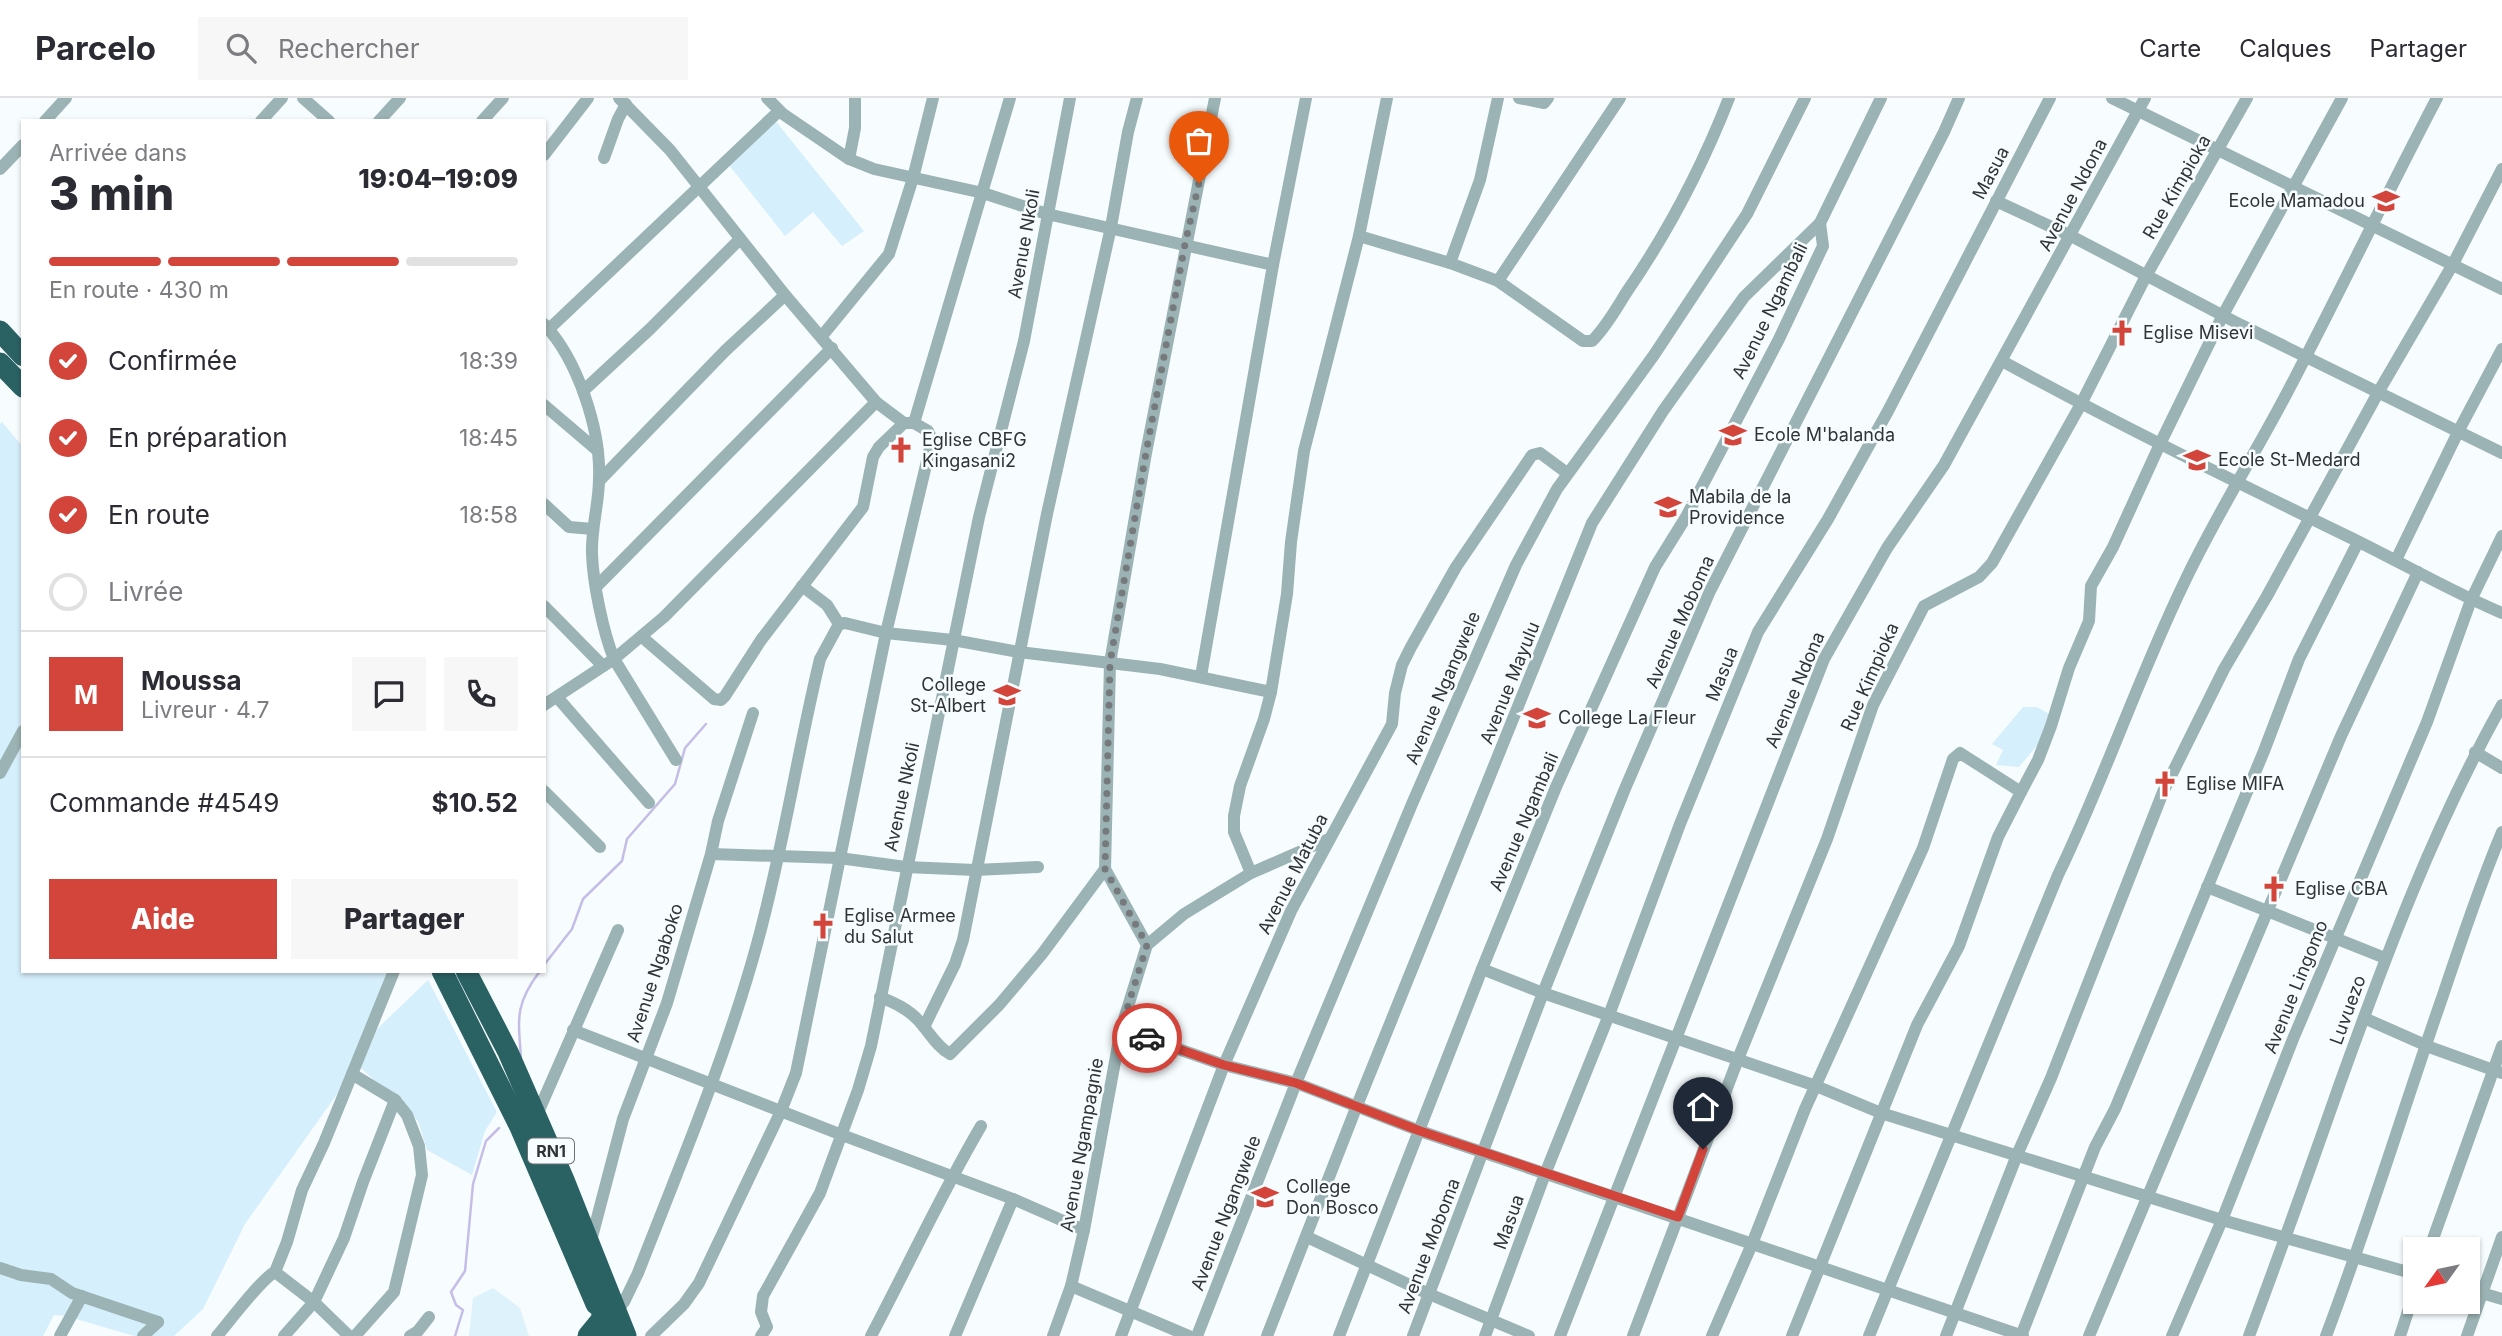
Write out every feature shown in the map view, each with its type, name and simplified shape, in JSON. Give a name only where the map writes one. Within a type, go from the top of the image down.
[{"type":"highway","points":[[0,331],[21,354]]},
{"type":"highway","points":[[0,363],[21,385]]},
{"type":"highway","name":"RN1","points":[[443,973],[520,1127],[596,1304],[609,1322],[626,1336]]},
{"type":"highway","name":"RN1","points":[[467,973],[508,1052],[590,1245],[609,1322]]},
{"type":"highway","points":[[588,1336],[609,1322]]},
{"type":"street","points":[[47,119],[66,98]]},
{"type":"street","points":[[263,119],[282,98]]},
{"type":"street","points":[[303,98],[327,119]]},
{"type":"street","points":[[381,119],[400,98]]},
{"type":"street","points":[[484,119],[503,98]]},
{"type":"street","points":[[546,152],[588,98]]},
{"type":"street","points":[[766,98],[779,111],[849,159],[874,169],[983,193],[1047,214],[1273,265]]},
{"type":"street","points":[[849,159],[855,128],[855,98]]},
{"type":"street","points":[[822,336],[886,259],[914,178],[933,98]]},
{"type":"street","points":[[642,637],[714,699],[720,700],[761,640],[863,507],[873,457],[879,447],[909,423],[983,193],[1010,98]]},
{"type":"street","name":"Avenue Nkoli","points":[[765,1331],[761,1312],[763,1296],[820,1193],[868,1057],[979,517],[1024,341],[1070,98]]},
{"type":"street","points":[[924,1027],[955,964],[962,940],[1019,652],[1111,228],[1120,170],[1138,98]]},
{"type":"street","points":[[1215,98],[1146,453],[1110,663],[1105,869],[1147,945],[1184,914],[1251,873],[1329,839]]},
{"type":"street","points":[[1201,676],[1273,265],[1306,98]]},
{"type":"street","points":[[1251,873],[1234,832],[1234,816],[1240,786],[1264,719],[1270,692],[1287,594],[1291,542],[1304,452],[1359,236],[1387,98]]},
{"type":"street","points":[[1450,263],[1480,180],[1498,98]]},
{"type":"street","points":[[1519,98],[1538,103],[1544,103],[1548,98]]},
{"type":"street","points":[[1498,281],[1620,98]]},
{"type":"street","points":[[1359,236],[1450,263],[1498,281],[1583,341],[1592,341],[1670,224],[1687,193],[1729,98]]},
{"type":"street","name":"Avenue Ngangwele","points":[[1197,1336],[1296,1083],[1516,565],[1553,494],[1654,355],[1748,214],[1805,98]]},
{"type":"street","name":"Avenue Mayulu","points":[[1267,1336],[1592,523],[1663,411],[1744,297],[1820,223],[1881,98]]},
{"type":"street","name":"Avenue Moboma","points":[[1413,1336],[1543,993],[1710,591],[1959,98]]},
{"type":"street","name":"Masua","points":[[1485,1336],[1680,824],[1758,632],[1850,481],[2050,98]]},
{"type":"street","points":[[2112,98],[2502,289]]},
{"type":"street","name":"Avenue Ndona","points":[[1560,1336],[1828,651],[1900,528],[1944,466],[2145,98]]},
{"type":"street","name":"Rue Kimpioka","points":[[1633,1336],[1738,1059],[1827,839],[1873,705],[1913,624],[1930,601],[1979,577],[1987,570],[2081,404],[2146,276],[2247,98]]},
{"type":"street","points":[[1792,1336],[1917,1025],[1959,946],[1998,837],[2051,726],[2069,668],[2089,621],[2091,586],[2113,547],[2223,315],[2342,98]]},
{"type":"street","points":[[1869,1336],[2058,876],[2182,586],[2306,356],[2437,98]]},
{"type":"street","points":[[604,158],[623,100]]},
{"type":"street","points":[[623,100],[670,150],[785,295],[876,402],[909,423],[928,431],[932,440],[886,633],[801,1057],[781,1111],[699,1283],[684,1304],[650,1336]]},
{"type":"street","points":[[608,662],[607,641],[592,556],[599,481],[598,451],[583,391],[565,354],[547,327],[779,111]]},
{"type":"street","points":[[0,169],[21,147]]},
{"type":"street","points":[[1946,1336],[2163,792],[2224,669],[2453,264],[2502,169]]},
{"type":"street","points":[[1996,201],[2071,236],[2223,315],[2502,453]]},
{"type":"street","name":"Avenue Ngambali","points":[[1339,1336],[1556,787],[1655,567],[1686,517],[1779,338],[1823,246],[1820,223]]},
{"type":"street","points":[[583,391],[740,239]]},
{"type":"street","points":[[599,481],[717,360],[785,295]]},
{"type":"street","points":[[597,586],[832,348]]},
{"type":"street","points":[[2396,560],[2502,349]]},
{"type":"street","points":[[2002,361],[2160,444],[2502,613]]},
{"type":"street","points":[[546,704],[642,637],[664,617],[876,402]]},
{"type":"street","points":[[546,407],[598,451]]},
{"type":"street","name":"Avenue Matuba","points":[[1121,1336],[1224,1065],[1291,911],[1392,724],[1395,693],[1402,665],[1423,621],[1532,454],[1537,452],[1567,473]]},
{"type":"street","points":[[546,506],[569,527],[593,529]]},
{"type":"street","name":"Avenue Lingomo","points":[[2172,1336],[2427,722],[2471,600],[2502,536]]},
{"type":"street","points":[[1121,1028],[1224,1065],[1296,1083],[1420,1131],[2021,1336],[2095,1147],[2115,1109],[2264,751],[2299,659],[2358,541]]},
{"type":"street","points":[[2089,1336],[2346,723],[2418,572]]},
{"type":"street","points":[[802,586],[827,605],[839,624]]},
{"type":"street","points":[[546,608],[608,662],[676,760]]},
{"type":"street","points":[[839,624],[845,623],[886,633],[953,640],[1019,652],[1201,676],[1270,692]]},
{"type":"street","points":[[609,1322],[630,1293],[727,1043],[758,942],[820,659],[839,624]]},
{"type":"street","points":[[557,697],[649,803]]},
{"type":"street","name":"Luvuezo","points":[[2249,1336],[2385,958],[2424,860],[2502,705]]},
{"type":"street","name":"Avenue Ngaboko","points":[[590,1245],[623,1119],[667,1003],[711,854],[718,821],[752,713]]},
{"type":"street","points":[[0,773],[21,735]]},
{"type":"street","points":[[2476,752],[2502,768]]},
{"type":"street","points":[[1712,1336],[1752,1244],[1794,1134],[1923,848],[1955,756],[1960,753],[2021,792]]},
{"type":"street","points":[[546,793],[600,848]]},
{"type":"street","points":[[2326,1336],[2356,1257],[2425,1045],[2502,832]]},
{"type":"street","points":[[711,854],[839,858],[906,867],[975,870],[1038,867]]},
{"type":"street","points":[[880,997],[903,1007],[950,1054],[999,1005],[1042,954],[1105,869]]},
{"type":"street","points":[[2207,887],[2385,958]]},
{"type":"street","points":[[536,1117],[618,930]]},
{"type":"street","name":"Avenue Ngampagnie","points":[[1053,1336],[1070,1286],[1084,1230],[1121,1028],[1147,945]]},
{"type":"street","points":[[1482,970],[1816,1086],[1881,1113],[2222,1220],[2403,1271]]},
{"type":"street","points":[[217,1336],[266,1276],[275,1272],[288,1242],[302,1190],[393,973]]},
{"type":"street","points":[[2364,1018],[2425,1045],[2498,1072]]},
{"type":"street","points":[[573,1030],[1013,1199],[1084,1230]]},
{"type":"street","points":[[2434,1237],[2498,1072],[2502,1046]]},
{"type":"street","points":[[275,1272],[314,1301],[346,1335],[394,1292],[422,1175],[419,1146],[407,1115],[395,1100],[352,1074]]},
{"type":"street","points":[[284,1336],[314,1301],[344,1238],[395,1100]]},
{"type":"street","points":[[871,1336],[914,1256],[951,1177],[981,1126]]},
{"type":"street","points":[[956,1336],[1013,1199]]},
{"type":"street","points":[[1307,1237],[1429,1294],[1529,1336]]},
{"type":"street","points":[[2467,1336],[2502,1237]]},
{"type":"street","points":[[0,1268],[21,1275],[51,1279],[72,1293],[158,1322],[143,1336]]},
{"type":"street","points":[[1070,1286],[1189,1336]]},
{"type":"street","points":[[2482,1293],[2502,1298]]},
{"type":"street","points":[[60,1336],[82,1296]]},
{"type":"street","points":[[2400,1336],[2407,1314]]},
{"type":"street","points":[[410,1336],[418,1331],[429,1317]]},
{"type":"shaded area","points":[[774,119],[864,231],[842,246],[813,212],[785,236],[725,160]]},
{"type":"shaded area","points":[[2,422],[21,445],[21,973],[389,973],[354,1070],[245,1224],[203,1309],[174,1336],[134,1336],[54,1315],[43,1336],[0,1336]]},
{"type":"shaded area","points":[[2023,707],[2037,707],[2049,714],[2040,742],[2019,767],[1996,765],[2003,750],[1992,744]]},
{"type":"shaded area","points":[[428,980],[497,1112],[485,1131],[472,1175],[427,1150],[418,1121],[361,1068],[377,1029]]},
{"type":"shaded area","points":[[493,1288],[520,1308],[529,1336],[469,1336],[473,1298]]},
{"type":"waterway","points":[[546,962],[572,929],[583,899],[622,861],[627,839],[675,784],[685,748],[706,724]]},
{"type":"waterway","points":[[521,1057],[519,1032],[522,1002],[539,973]]},
{"type":"waterway","points":[[455,1336],[463,1310],[456,1305],[451,1292],[465,1271],[473,1184],[486,1141],[499,1128]]},
{"type":"way so far","points":[[1147,1038],[1121,1028],[1147,945],[1105,869],[1110,663],[1146,453],[1199,183]]},
{"type":"place","name":"Ecole Mamadou","points":[[2386,201]]},
{"type":"place","name":"Eglise Misevi","points":[[2122,333]]},
{"type":"place","name":"Ecole M'balanda","points":[[1733,435]]},
{"type":"place","name":"Eglise CBFG Kingasani2","points":[[901,450]]},
{"type":"place","name":"Ecole St-Medard","points":[[2197,460]]},
{"type":"place","name":"Mabila de la Providence","points":[[1668,507]]},
{"type":"place","name":"College St-Albert","points":[[1007,695]]},
{"type":"place","name":"College La Fleur","points":[[1537,718]]},
{"type":"place","name":"Eglise MIFA","points":[[2165,784]]},
{"type":"place","name":"Eglise CBA","points":[[2274,889]]},
{"type":"place","name":"Eglise Armee du Salut","points":[[823,926]]},
{"type":"place","name":"College Don Bosco","points":[[1265,1197]]},
{"type":"route","points":[[1147,1038],[1224,1065],[1296,1083],[1420,1131],[1614,1198],[1678,1217],[1703,1149]]}]
